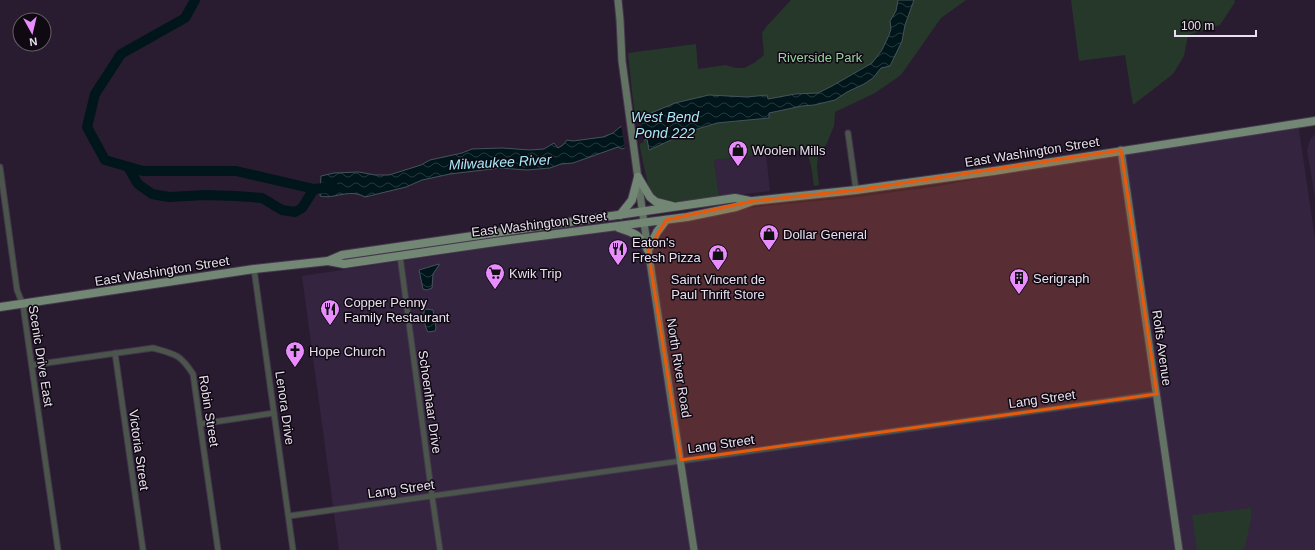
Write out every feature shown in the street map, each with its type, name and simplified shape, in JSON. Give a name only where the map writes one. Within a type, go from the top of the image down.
[{"type":"main road","name":"East Washington Street","points":[[328,261],[344,264],[495,242],[666,220],[736,207],[752,201],[856,190],[994,171],[1121,150],[1315,121]]},
{"type":"main road","points":[[638,176],[650,197],[654,200],[674,207]]},
{"type":"main road","points":[[620,215],[632,200],[638,176]]},
{"type":"main road","name":"East Washington Street","points":[[0,307],[23,305],[254,269],[328,261],[349,254],[735,198],[752,201]]},
{"type":"main road","points":[[648,250],[657,232],[666,220]]},
{"type":"main road","points":[[616,227],[635,234],[641,238],[648,250]]},
{"type":"street","name":"North River Road","points":[[618,0],[622,61],[642,212],[694,550]]},
{"type":"street","points":[[848,133],[856,190]]},
{"type":"street","name":"Rolfs Avenue","points":[[1121,150],[1179,550]]},
{"type":"street","name":"Scenic Drive East","points":[[0,167],[16,290],[23,305],[58,550]]},
{"type":"street","name":"Schoenhaar Drive","points":[[400,256],[440,550]]},
{"type":"street","name":"Lenora Drive","points":[[254,269],[293,550]]},
{"type":"street","name":"Robin Street","points":[[32,365],[153,348],[171,353],[184,361],[193,374],[218,550]]},
{"type":"street","name":"Victoria Street","points":[[114,353],[142,550]]},
{"type":"street","name":"Lang Street","points":[[289,516],[1157,394]]},
{"type":"street","points":[[200,424],[274,413]]},
{"type":"highlighted area","points":[[1121,150],[1157,394],[681,460],[648,250],[666,220],[753,201],[856,190]]},
{"type":"shaded area","points":[[1298,123],[1315,239],[1315,550],[339,550],[302,276],[764,206],[849,198],[933,187]]},
{"type":"shaded area","points":[[1315,134],[1315,197],[1307,150],[1310,140]]},
{"type":"shaded area","points":[[766,154],[770,191],[719,197],[714,160]]},
{"type":"green space","name":"Riverside Park","points":[[791,0],[966,0],[941,18],[901,75],[875,93],[835,112],[834,126],[827,143],[818,157],[817,167],[819,185],[814,186],[809,158],[804,150],[714,160],[719,197],[669,202],[656,198],[651,192],[649,186],[639,142],[628,53],[696,44],[698,69],[726,65],[736,68],[744,68],[754,63],[764,55],[762,33]]},
{"type":"green space","points":[[1071,0],[1234,0],[1235,2],[1220,25],[1188,35],[1184,56],[1173,74],[1133,105],[1125,55],[1079,61]]},
{"type":"green space","points":[[1251,508],[1251,519],[1245,547],[1242,550],[1197,550],[1192,515]]},
{"type":"water","name":"West Bend Pond 222","points":[[898,0],[914,0],[905,25],[902,41],[890,66],[881,68],[873,78],[835,100],[769,113],[769,118],[717,123],[691,131],[649,150],[647,139],[622,149],[618,147],[573,163],[561,164],[550,168],[527,170],[500,168],[450,174],[422,180],[406,187],[365,197],[353,194],[329,197],[320,196],[321,176],[334,173],[359,172],[375,175],[389,175],[421,165],[430,160],[462,153],[472,149],[544,149],[554,143],[558,148],[567,140],[573,141],[603,137],[613,133],[620,127],[644,119],[644,116],[675,103],[709,95],[747,97],[767,95],[768,99],[795,94],[818,93],[872,63],[882,50],[889,35],[891,29],[890,21],[896,11]]},
{"type":"water","points":[[439,264],[433,274],[432,288],[427,290],[423,289],[419,270]]},
{"type":"water","points":[[425,309],[433,310],[436,328],[435,331],[428,332],[427,330],[424,318]]},
{"type":"pier","points":[[641,118],[644,142],[625,150],[621,125]]},
{"type":"waterway","name":"Milwaukee River","points":[[195,0],[185,18],[121,54],[95,94],[87,127],[105,160],[143,171],[236,171],[314,189],[333,187]]},
{"type":"waterway","points":[[128,167],[138,184],[152,194],[169,197],[205,195],[262,198],[282,210],[295,212],[302,208],[314,189]]},
{"type":"place","name":"Woolen Mills","points":[[738,167]]},
{"type":"place","name":"Dollar General","points":[[769,251]]},
{"type":"place","name":"Eaton's Fresh Pizza","points":[[618,266]]},
{"type":"place","name":"Saint Vincent de Paul Thrift Store","points":[[718,271]]},
{"type":"place","name":"Kwik Trip","points":[[495,290]]},
{"type":"place","name":"Serigraph","points":[[1019,295]]},
{"type":"place","name":"Copper Penny Family Restaurant","points":[[330,326]]},
{"type":"place","name":"Hope Church","points":[[295,368]]}]
